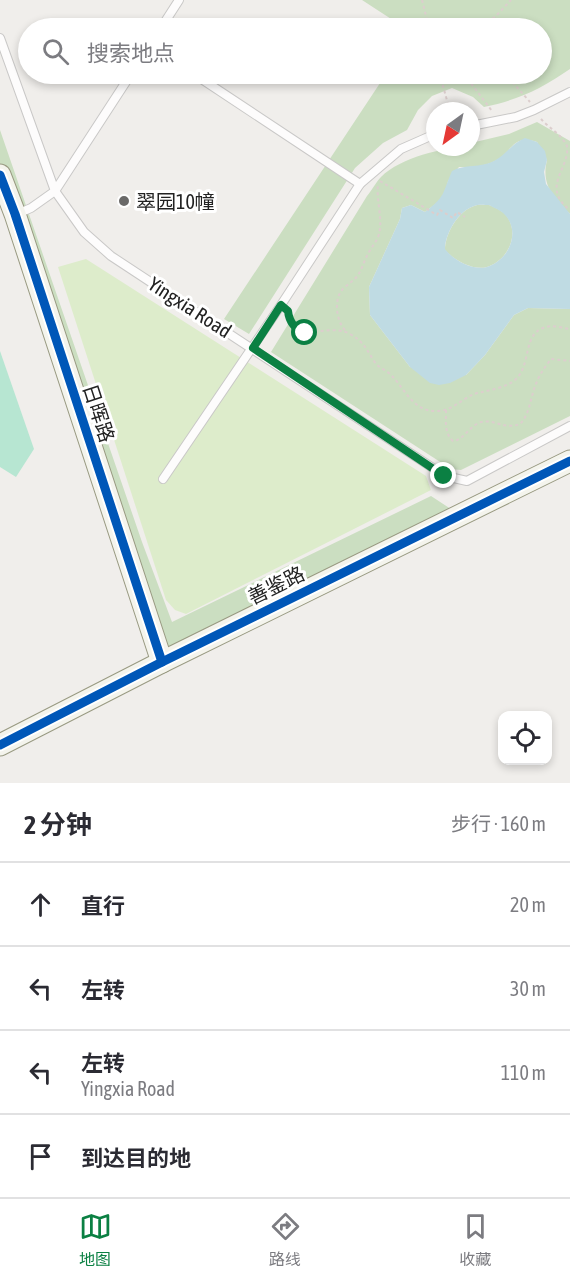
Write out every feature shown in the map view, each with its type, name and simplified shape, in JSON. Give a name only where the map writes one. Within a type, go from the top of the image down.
[{"type":"street","name":"日晖路","points":[[0,175],[15,214],[162,662]]},
{"type":"street","name":"善鉴路","points":[[0,745],[570,460]]},
{"type":"lane","points":[[167,18],[179,0]]},
{"type":"lane","name":"Yingxia Road","points":[[0,38],[55,191],[84,232],[111,256],[444,476],[467,481],[570,426]]},
{"type":"lane","points":[[15,214],[31,208],[55,191],[124,84]]},
{"type":"lane","points":[[209,84],[360,184]]},
{"type":"lane","points":[[480,124],[534,110],[570,92]]},
{"type":"lane","points":[[163,479],[253,348],[360,184],[401,149],[426,138]]},
{"type":"path","points":[[423,0],[427,18]]},
{"type":"path","points":[[493,18],[511,0]]},
{"type":"path","points":[[442,84],[447,102]]},
{"type":"path","points":[[470,84],[500,120]]},
{"type":"path","points":[[517,84],[534,110],[567,147],[569,158],[558,190],[561,202],[570,210]]},
{"type":"path","points":[[347,333],[340,324],[339,299],[342,290],[362,269],[380,231],[376,198],[378,180],[374,170]]},
{"type":"path","points":[[378,180],[437,215],[440,210],[453,218],[457,212],[465,217]]},
{"type":"path","points":[[281,305],[288,311],[295,327],[301,332],[332,329],[347,333],[363,343],[375,362],[394,378],[411,400],[426,410],[434,412],[446,410],[473,394],[489,391],[516,380],[526,361],[531,338],[541,328],[550,326],[570,329]]},
{"type":"path","points":[[446,410],[448,436],[453,441],[459,440],[465,432],[480,423],[487,422],[506,427],[519,424],[528,412],[542,370],[551,359],[570,361]]},
{"type":"green space","points":[[362,0],[570,0],[570,69],[552,80],[552,18],[390,18]]},
{"type":"green space","points":[[379,84],[545,84],[508,101],[484,107],[473,97],[452,88],[432,96],[418,110],[407,130],[383,143],[355,168],[249,334],[224,319]]},
{"type":"green space","points":[[537,122],[570,141],[570,214],[550,190],[546,176],[547,160],[537,142],[523,140],[514,144],[503,156],[488,164],[459,167],[448,181],[446,192],[425,212],[411,205],[402,208],[400,219],[369,287],[370,315],[410,367],[466,375],[485,355],[514,315],[528,308],[570,309],[570,416],[461,470],[451,469],[271,352],[381,177],[400,164],[426,153],[426,156],[480,156],[480,141],[509,134]]},
{"type":"green space","points":[[0,130],[142,542],[172,622],[431,496],[460,515],[162,662],[0,175]]},
{"type":"green space","points":[[476,205],[489,205],[503,213],[510,221],[512,237],[510,245],[507,252],[495,263],[482,268],[470,266],[445,250],[447,237],[458,218],[468,209]]},
{"type":"green space","points":[[86,259],[426,476],[431,490],[186,614],[175,610],[166,600],[58,267]]},
{"type":"green space","points":[[0,351],[34,449],[16,477],[0,467]]},
{"type":"water","points":[[525,138],[537,142],[545,151],[546,184],[570,214],[570,309],[528,308],[514,315],[485,355],[466,375],[450,383],[439,385],[430,383],[410,367],[370,315],[369,287],[400,219],[402,208],[411,205],[425,212],[440,198],[452,171],[494,161]],"holes":[[[477,205],[489,205],[503,213],[510,222],[512,229],[510,245],[501,258],[487,267],[464,264],[445,249],[450,230],[468,209]]]},
{"type":"cycle path","points":[[0,175],[15,214],[162,662]]},
{"type":"cycle path","points":[[0,745],[162,662],[570,461]]},
{"type":"place","name":"翠园10幢","points":[[124,201]]},
{"type":"route","points":[[305,333],[295,327],[288,311],[281,305],[253,348],[444,476]]}]
